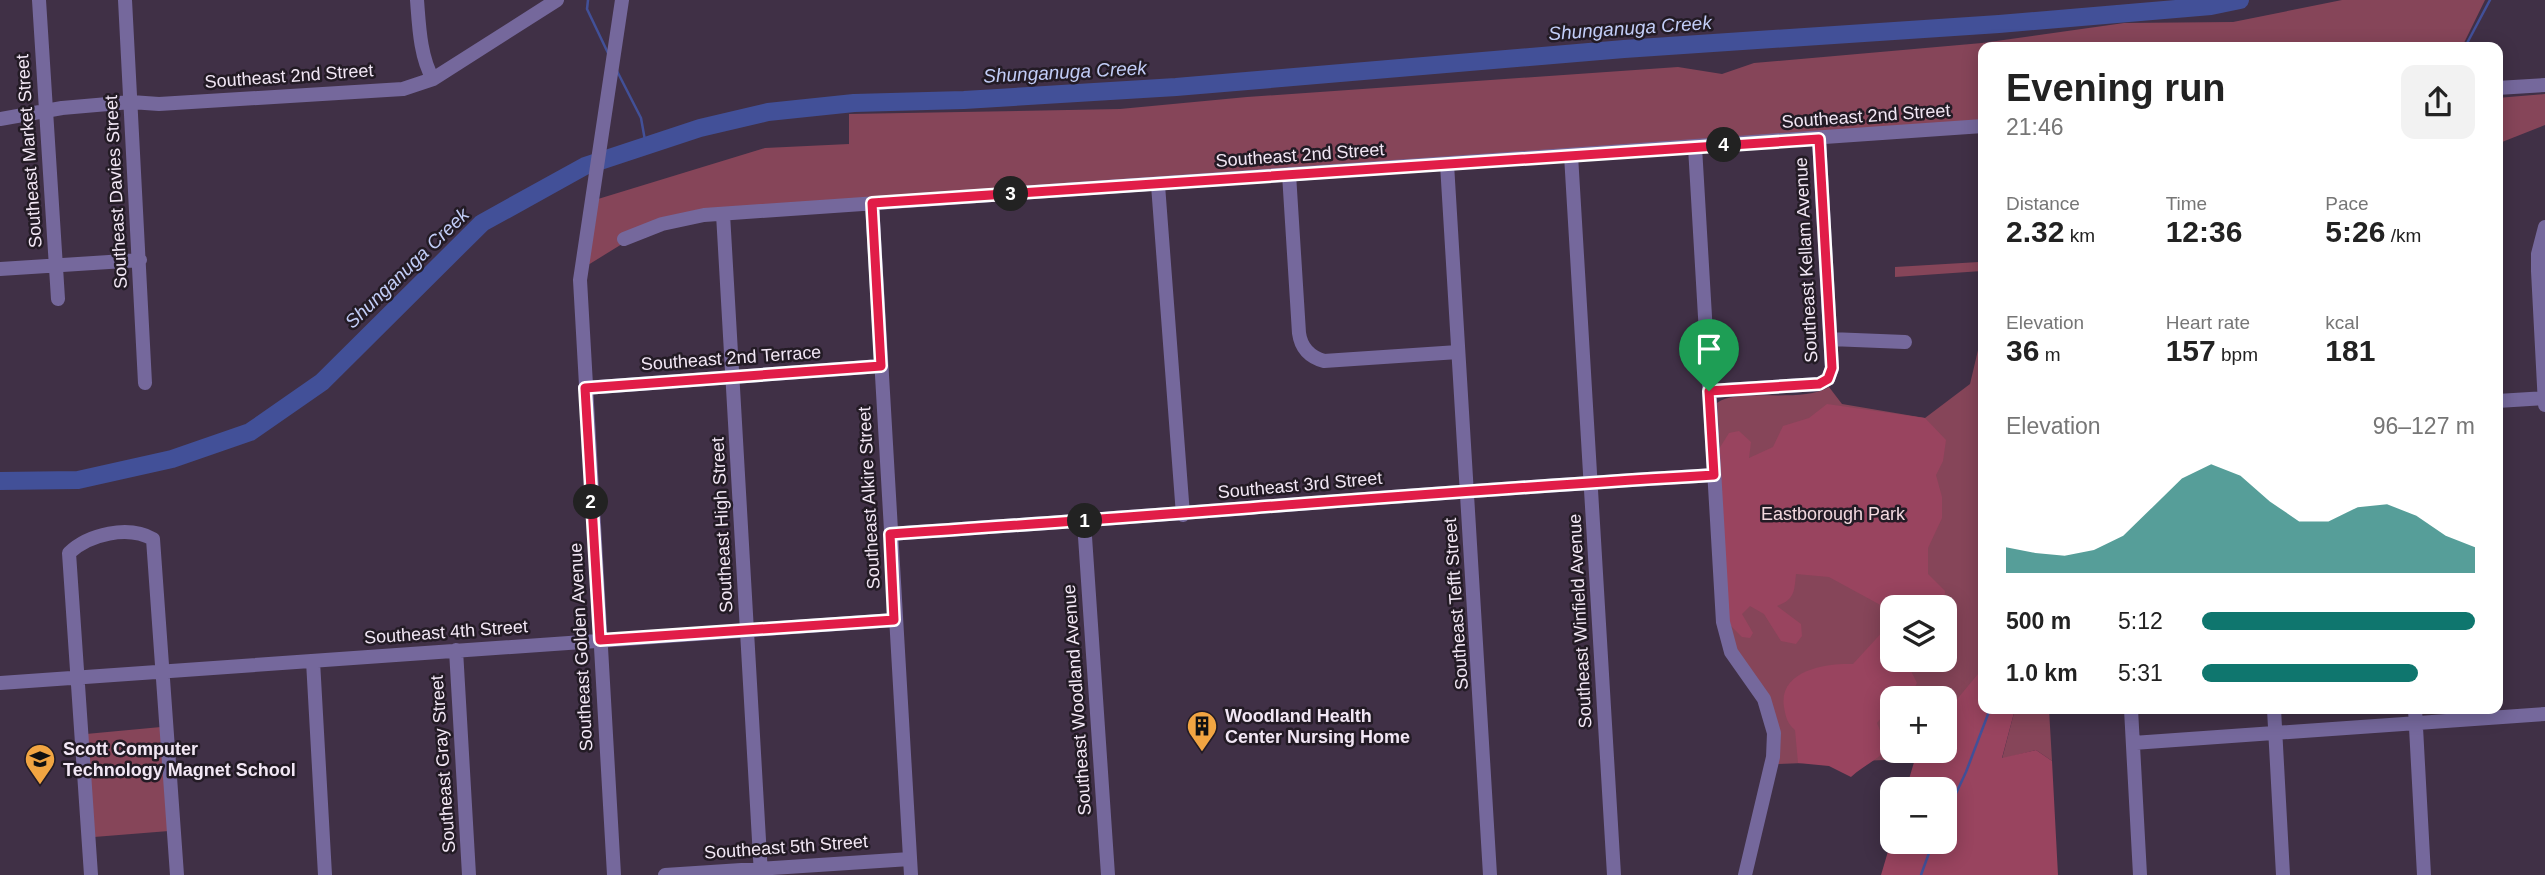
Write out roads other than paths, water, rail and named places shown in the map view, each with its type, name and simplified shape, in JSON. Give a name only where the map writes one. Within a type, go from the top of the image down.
[{"type":"street","name":"Southeast Market Street","points":[[39,0],[58,299]]},
{"type":"street","name":"Southeast Davies Street","points":[[125,0],[145,383]]},
{"type":"street","points":[[417,0],[423,49],[428,71],[433,79]]},
{"type":"street","name":"Southeast 2nd Street","points":[[0,119],[46,110],[131,102],[159,104],[403,89],[433,79],[557,0]]},
{"type":"street","name":"Southeast Golden Avenue","points":[[614,875],[580,292],[582,251],[622,0]]},
{"type":"street","points":[[2503,88],[2545,85]]},
{"type":"street","name":"Southeast 2nd Street","points":[[624,240],[674,221],[723,214],[1978,127]]},
{"type":"street","name":"Southeast Kellam Avenue","points":[[1709,391],[1819,384],[1828,379],[1832,368],[1819,139]]},
{"type":"street","points":[[1695,147],[1723,622],[1726,637],[1739,666],[1764,699],[1774,733],[1773,757],[1745,875]]},
{"type":"street","name":"Southeast Winfield Avenue","points":[[1571,155],[1614,875]]},
{"type":"street","name":"Southeast Tefft Street","points":[[1447,164],[1490,875]]},
{"type":"street","points":[[1289,174],[1299,333],[1301,343],[1307,351],[1324,361],[1458,352]]},
{"type":"street","points":[[1158,184],[1183,514]]},
{"type":"street","name":"Southeast Alkire Street","points":[[872,203],[894,620],[911,875]]},
{"type":"street","name":"Southeast High Street","points":[[723,214],[761,872]]},
{"type":"street","points":[[2545,227],[2538,254],[2545,405]]},
{"type":"street","points":[[0,269],[140,260]]},
{"type":"street","points":[[1830,339],[1905,342]]},
{"type":"street","name":"Southeast 2nd Terrace","points":[[585,388],[881,366]]},
{"type":"street","points":[[2503,401],[2545,398]]},
{"type":"street","name":"Southeast 3rd Street","points":[[890,534],[1084,522],[1467,490],[1714,475]]},
{"type":"street","name":"Southeast Woodland Avenue","points":[[1084,522],[1108,875]]},
{"type":"street","points":[[91,875],[69,554],[84,541],[107,534],[137,534],[153,540],[177,875]]},
{"type":"street","name":"Southeast 4th Street","points":[[0,684],[894,620]]},
{"type":"street","name":"Southeast Gray Street","points":[[456,650],[469,875]]},
{"type":"street","points":[[313,661],[325,875]]},
{"type":"street","points":[[2131,714],[2140,875]]},
{"type":"street","points":[[2274,714],[2283,875]]},
{"type":"street","points":[[2415,714],[2424,875]]},
{"type":"street","points":[[2133,743],[2545,714]]},
{"type":"street","name":"Southeast 5th Street","points":[[665,875],[761,872],[910,859]]},
{"type":"waterway","points":[[588,0],[587,9],[608,53]]},
{"type":"waterway","name":"Shunganuga Creek","points":[[0,481],[78,480],[172,459],[250,432],[322,382],[482,223],[585,166],[700,128],[768,112],[854,103],[964,100],[1176,87],[1624,49],[1999,24],[2211,6],[2240,0]]},
{"type":"waterway","points":[[2468,42],[2490,0]]},
{"type":"waterway","points":[[617,71],[641,118],[646,146]]},
{"type":"waterway","points":[[1957,791],[1988,714]]},
{"type":"waterway","points":[[1921,875],[1929,854]]},
{"type":"place","name":"Woodland Health Center Nursing Home","points":[[1202,753]]},
{"type":"place","name":"Scott Computer Technology Magnet School","points":[[40,786]]},
{"type":"park label","name":"Eastborough Park","points":[[1833,514]]}]
